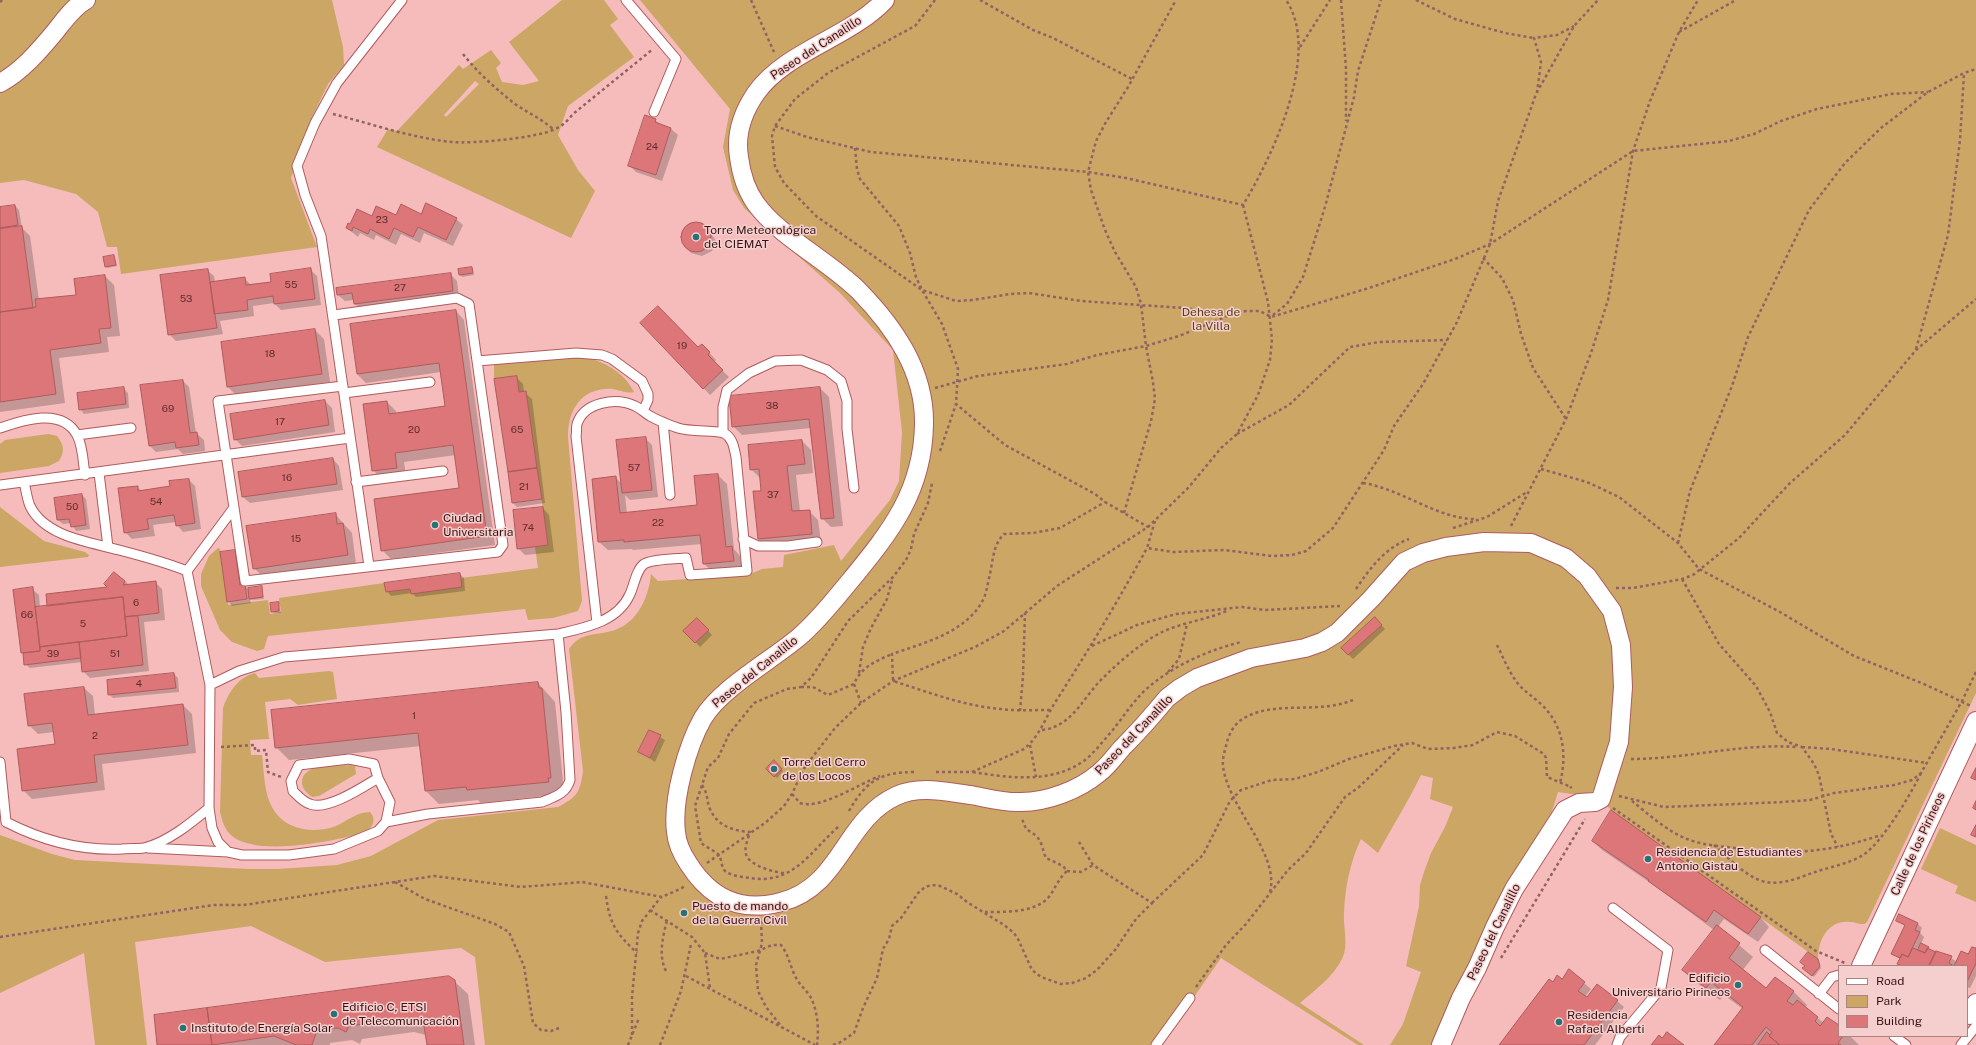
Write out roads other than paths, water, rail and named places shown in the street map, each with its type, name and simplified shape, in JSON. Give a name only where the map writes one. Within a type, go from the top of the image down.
[{"type":"street","points":[[0,84],[9,78],[45,44],[66,19],[86,0]]},
{"type":"street","name":"Paseo del Canalillo","points":[[885,0],[855,25],[780,68],[766,81],[756,93],[741,120],[737,149],[742,176],[754,202],[765,214],[858,290],[886,322],[905,351],[921,391],[925,422],[921,459],[902,512],[890,532],[821,617],[798,638],[719,699],[706,713],[697,730],[679,790],[676,812],[676,832],[680,851],[701,883],[715,894],[737,904],[760,906],[780,903],[802,895],[824,877],[840,857],[858,826],[869,814],[899,795],[921,790],[945,791],[1021,802],[1055,796],[1074,788],[1099,774],[1168,698],[1180,688],[1197,678],[1251,658],[1305,648],[1322,642],[1337,633],[1372,599],[1404,562],[1423,553],[1446,547],[1484,542],[1531,543],[1566,558],[1587,576],[1612,611],[1621,645],[1623,687],[1619,742],[1600,797],[1579,803],[1565,810],[1518,882],[1495,927],[1441,1045]]},
{"type":"street","name":"Calle de los Pirineos","points":[[1853,965],[1974,714]]},
{"type":"lane","points":[[369,566],[343,389],[334,315],[321,236],[305,195],[298,166],[315,123],[337,83],[402,0]]},
{"type":"lane","points":[[626,0],[676,59],[654,112]]},
{"type":"lane","points":[[334,315],[457,298],[469,304],[503,545],[498,552],[245,581],[218,401],[430,382]]},
{"type":"lane","points":[[477,361],[576,353],[602,355],[612,359],[642,381],[648,394],[648,400],[643,411]]},
{"type":"lane","points":[[723,433],[723,408],[727,390],[749,373],[776,361],[801,360],[827,370],[840,381],[846,401],[846,429],[854,488]]},
{"type":"lane","points":[[210,686],[239,671],[284,657],[558,634],[597,623],[614,614],[630,596],[640,569],[645,564],[686,558],[690,575],[747,570],[736,457],[733,441],[723,433],[699,432],[680,428],[662,422],[629,404],[602,402],[591,408],[582,416],[577,424],[576,436],[597,623]]},
{"type":"lane","points":[[0,428],[21,421],[47,418],[62,420],[70,426],[77,435],[81,446],[85,475]]},
{"type":"lane","points":[[662,422],[670,495]]},
{"type":"lane","points":[[77,435],[131,428]]},
{"type":"lane","points":[[0,485],[85,475],[350,438]]},
{"type":"lane","points":[[356,482],[443,471]]},
{"type":"lane","points":[[99,472],[108,547]]},
{"type":"lane","points":[[24,482],[30,506],[40,520],[53,529],[72,538],[166,562],[187,570]]},
{"type":"lane","points":[[228,852],[218,842],[212,828],[209,808],[210,686],[187,570],[233,509]]},
{"type":"lane","points":[[743,539],[758,546],[788,546],[817,542]]},
{"type":"lane","points":[[386,822],[428,814],[542,802],[558,796],[568,788],[570,780],[566,712],[558,634]]},
{"type":"lane","points":[[0,762],[4,797],[2,808],[6,822],[36,836],[62,844],[84,848],[144,848],[242,854],[289,854],[334,849],[378,831],[386,822],[390,802],[378,778],[374,764],[349,759],[299,765],[292,781],[293,790],[300,798],[310,805],[321,805],[334,802],[378,778]]},
{"type":"lane","points":[[144,848],[168,837],[189,824],[209,808]]},
{"type":"lane","points":[[1613,908],[1668,950],[1661,988],[1620,1037],[1617,1045]]},
{"type":"lane","points":[[1765,950],[1818,994],[1838,1008]]},
{"type":"lane","points":[[1818,994],[1832,977],[1838,975]]},
{"type":"lane","points":[[1156,1045],[1190,998]]},
{"type":"lane","points":[[1968,1028],[1973,1015]]},
{"type":"lane","points":[[1895,1037],[1906,1045]]},
{"type":"place","name":"Torre Meteorológica del CIEMAT","points":[[696,237]]},
{"type":"place","name":"Ciudad Universitaria","points":[[435,525]]},
{"type":"place","name":"Torre del Cerro de los Locos","points":[[774,769]]},
{"type":"place","name":"Residencia de Estudiantes Antonio Gistau","points":[[1648,859]]},
{"type":"place","name":"Puesto de mando de la Guerra Civil","points":[[684,913]]},
{"type":"place","name":"Edificio Universitario Pirineos","points":[[1738,985]]},
{"type":"place","name":"Edificio C, ETSI de Telecomunicación","points":[[334,1014]]},
{"type":"place","name":"Residencia Rafael Alberti","points":[[1559,1022]]},
{"type":"place","name":"Instituto de Energía Solar","points":[[183,1028]]},
{"type":"park label","name":"Dehesa de la Villa","points":[[1211,319]]}]
